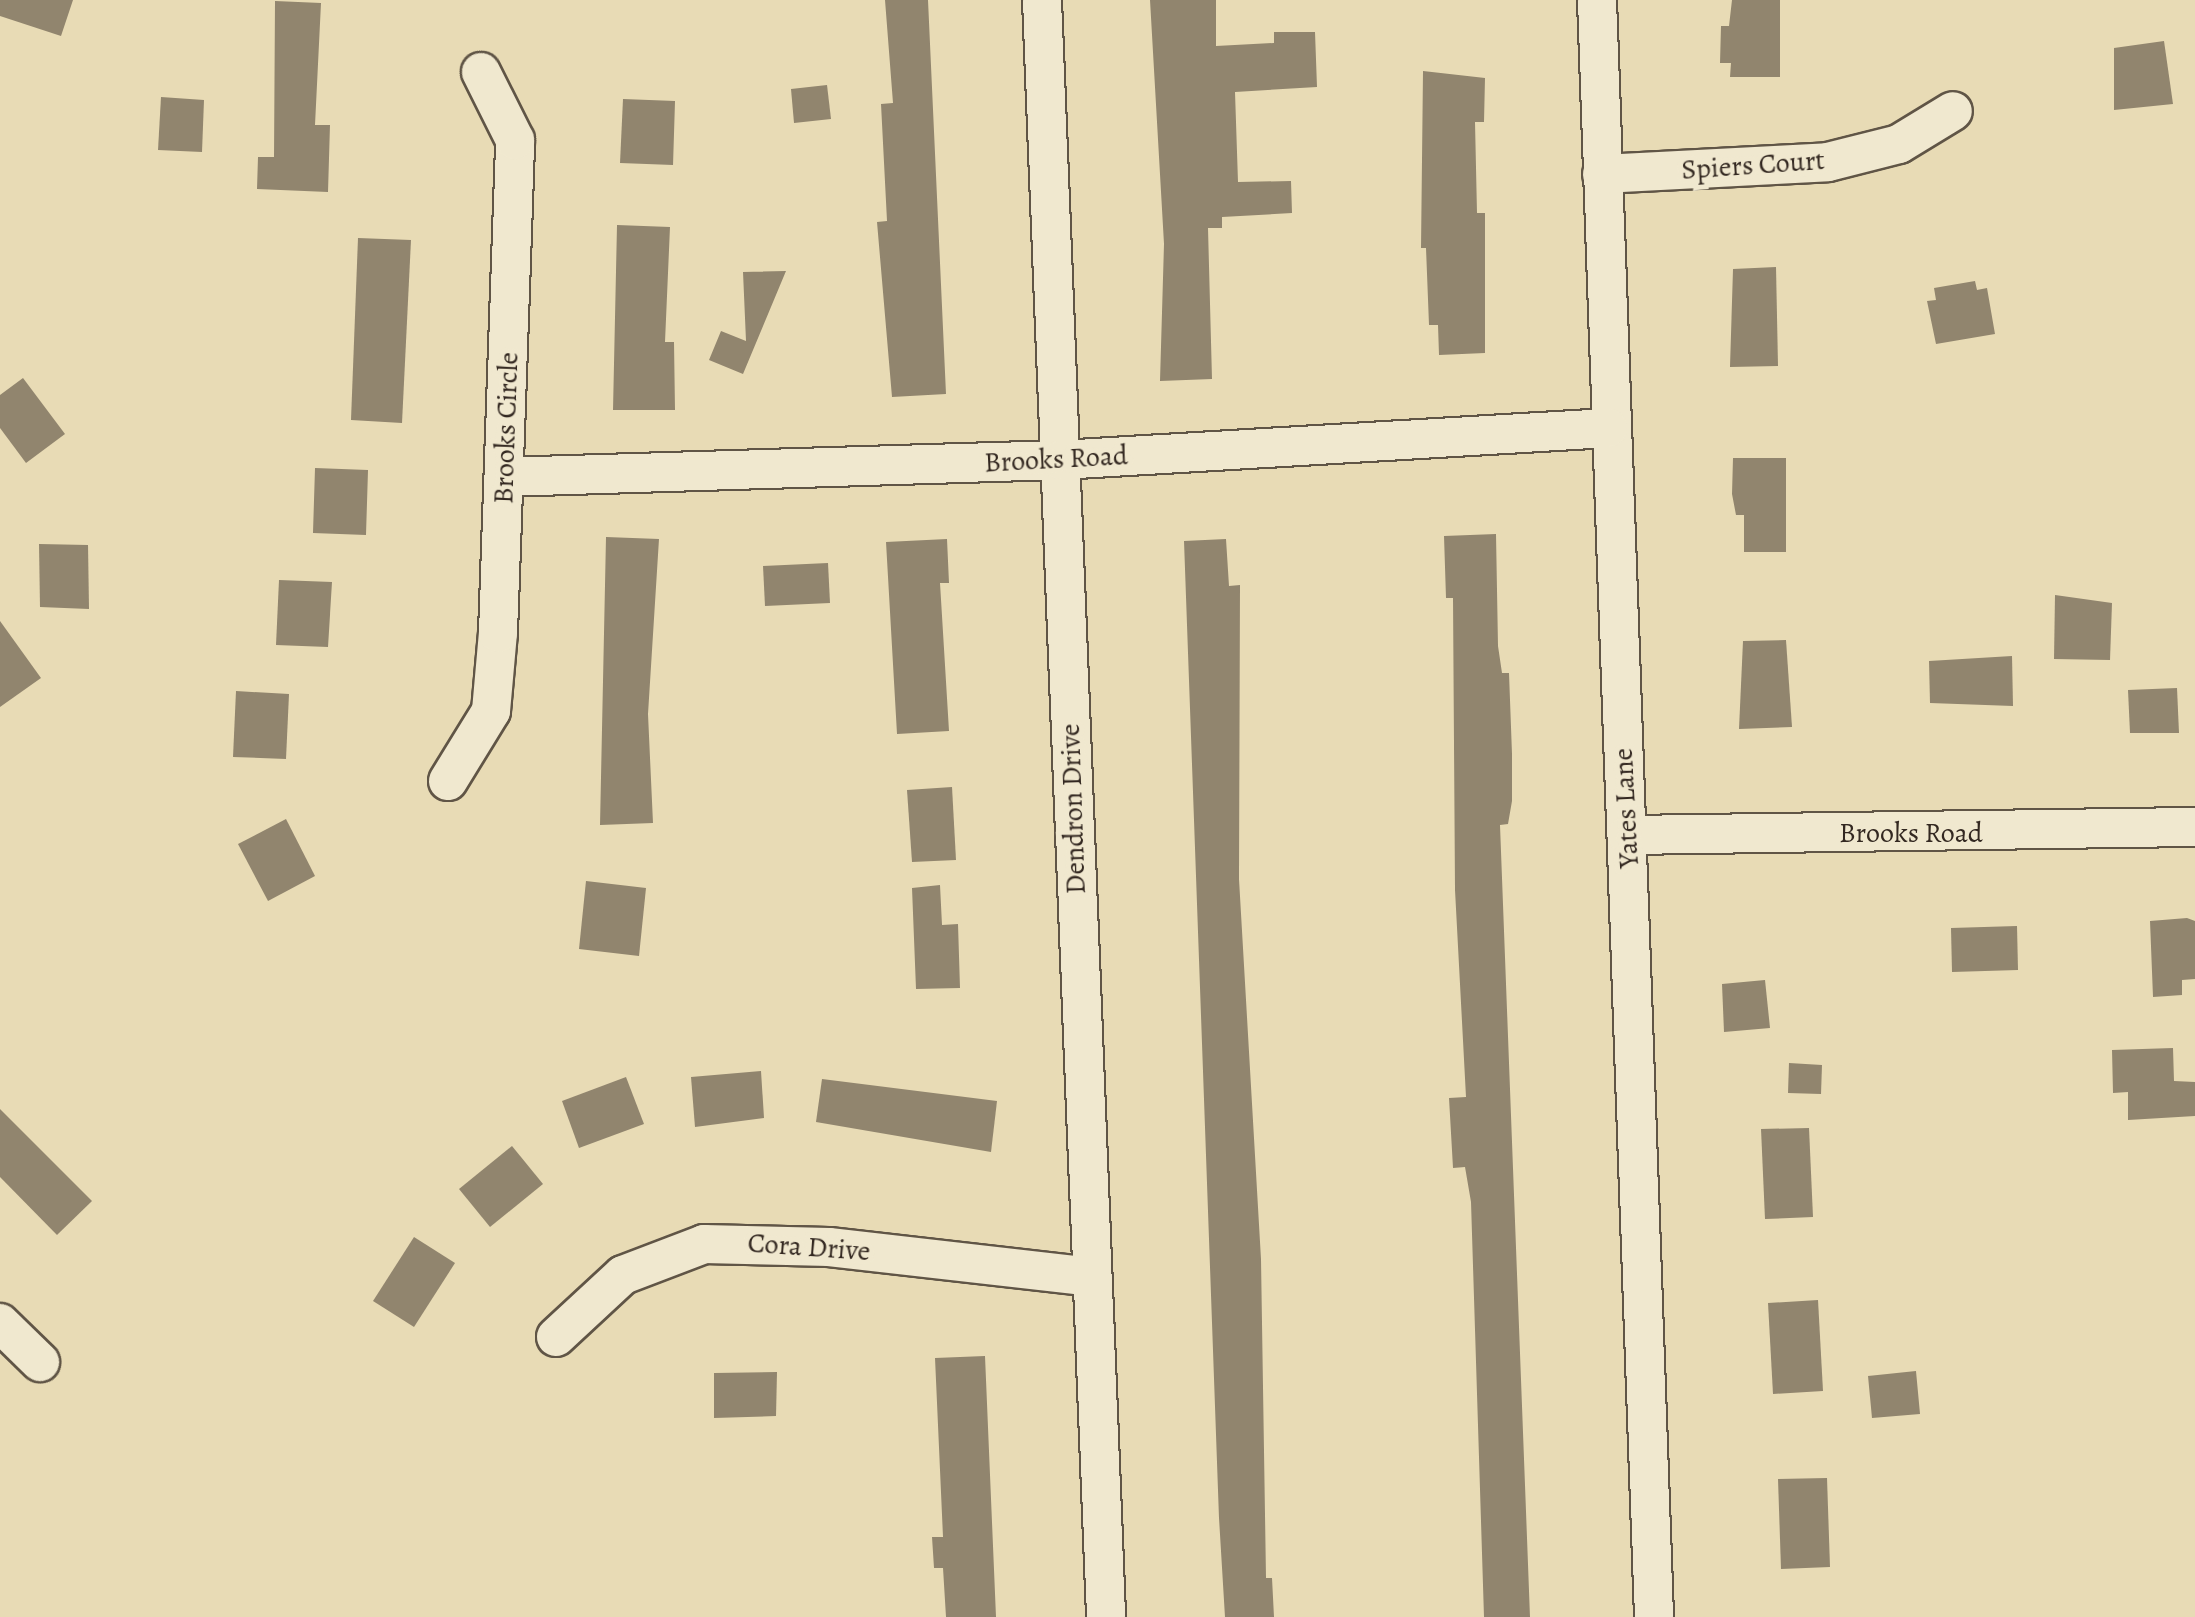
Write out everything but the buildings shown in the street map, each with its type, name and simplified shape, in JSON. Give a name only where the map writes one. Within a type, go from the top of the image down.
[{"type":"street","name":"Dendron Drive","points":[[1042,0],[1106,1617]]},
{"type":"street","name":"Yates Lane","points":[[1597,0],[1608,428],[1628,834],[1654,1617]]},
{"type":"street","name":"Brooks Circle","points":[[448,781],[491,711],[504,477],[515,140],[481,72]]},
{"type":"street","name":"Spiers Court","points":[[1602,174],[1828,162],[1899,144],[1952,111]]},
{"type":"street","name":"Brooks Road","points":[[504,477],[1060,460],[1608,428]]},
{"type":"street","name":"Brooks Road","points":[[1628,834],[2195,827]]},
{"type":"street","name":"Cora Drive","points":[[556,1336],[622,1275],[704,1244],[829,1246],[1091,1277]]},
{"type":"street","points":[[0,1323],[40,1362]]}]
